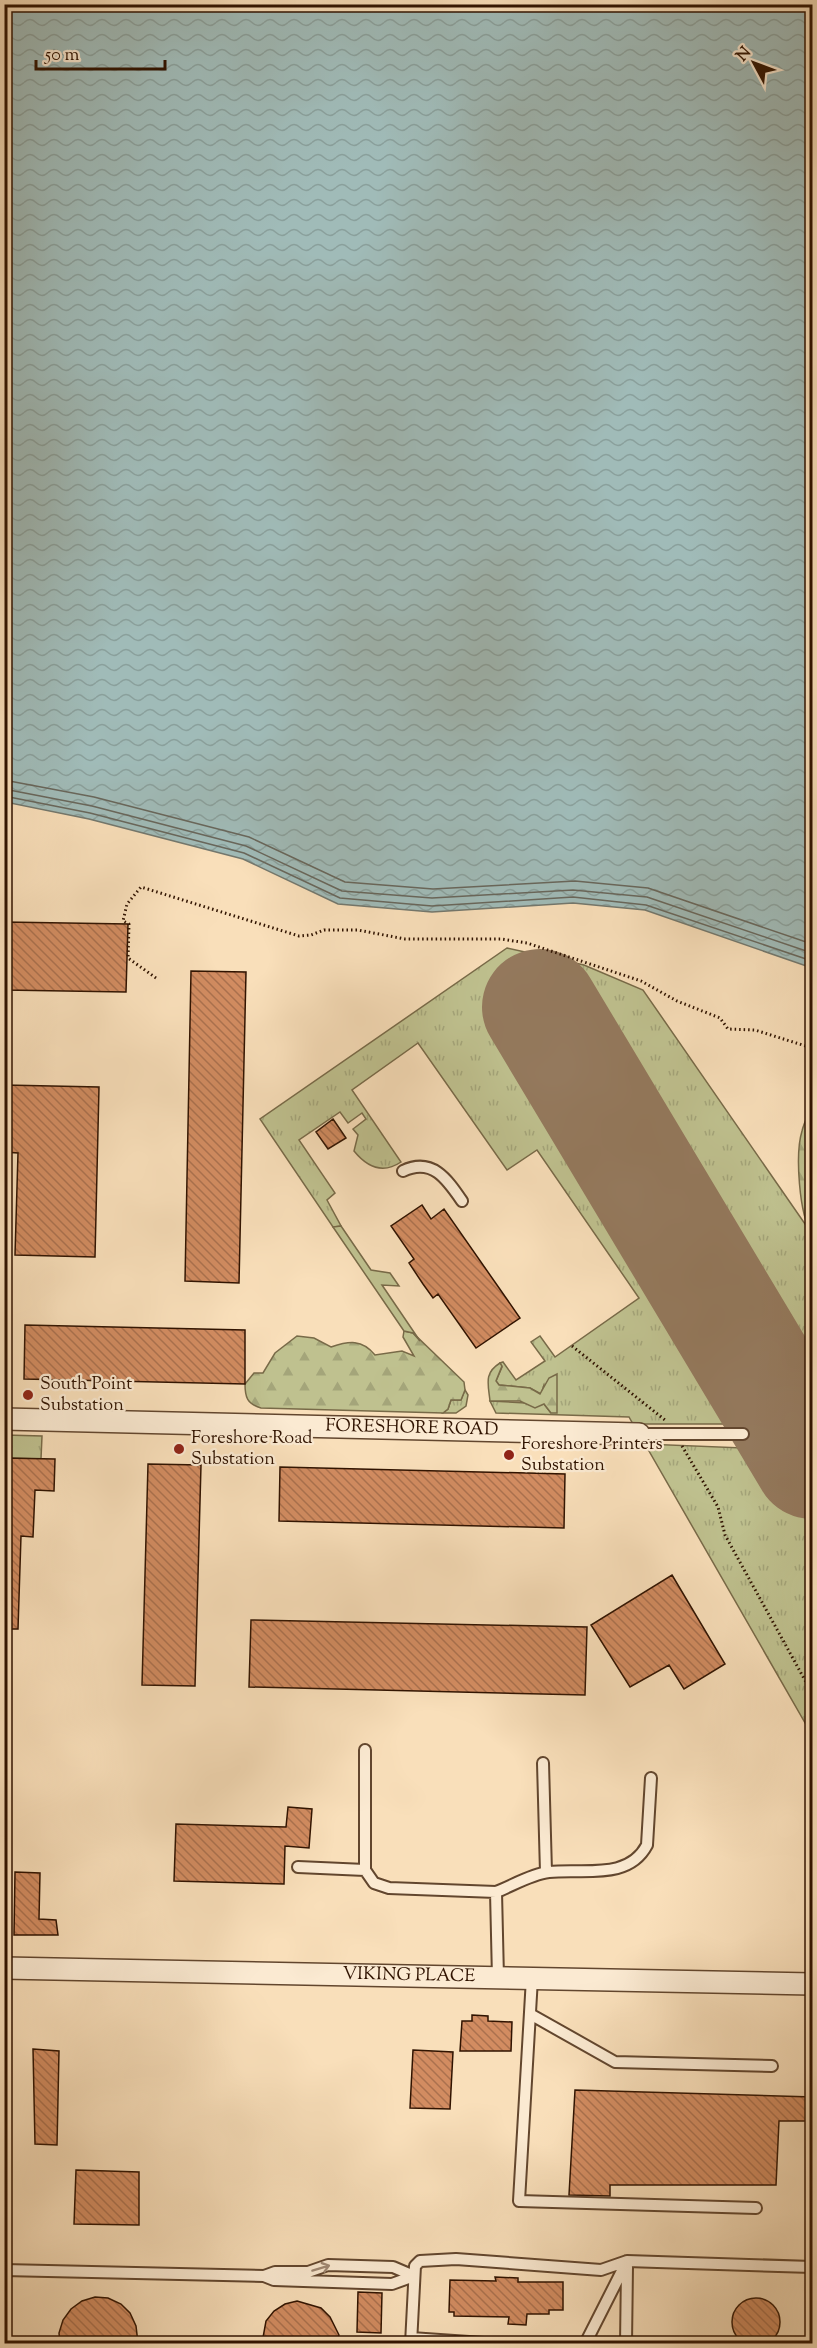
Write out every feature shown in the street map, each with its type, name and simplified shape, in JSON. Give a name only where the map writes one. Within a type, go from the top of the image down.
[{"type":"street","name":"FORESHORE ROAD","points":[[4,1419],[639,1434]]},
{"type":"street","name":"VIKING PLACE","points":[[4,1968],[813,1984]]},
{"type":"lane","points":[[403,1171],[423,1165],[433,1169],[442,1174],[462,1201]]},
{"type":"lane","points":[[639,1434],[743,1434]]},
{"type":"lane","points":[[365,1750],[365,1869],[374,1883],[389,1888],[495,1892],[546,1872],[627,1867],[642,1855],[647,1845],[651,1778]]},
{"type":"lane","points":[[543,1764],[546,1872]]},
{"type":"lane","points":[[298,1867],[365,1869]]},
{"type":"lane","points":[[495,1892],[498,1978]]},
{"type":"lane","points":[[532,1978],[519,2201],[756,2208]]},
{"type":"lane","points":[[530,2014],[615,2062],[772,2066]]},
{"type":"lane","points":[[498,2343],[411,2341],[414,2266],[420,2261],[456,2259],[601,2270],[627,2261],[813,2267]]},
{"type":"lane","points":[[585,2343],[627,2261]]},
{"type":"lane","points":[[626,2343],[627,2261]]},
{"type":"lane","points":[[264,2276],[275,2272],[308,2272],[328,2265],[393,2267],[414,2276]]},
{"type":"lane","points":[[4,2270],[264,2276],[274,2280],[392,2284],[414,2276]]},
{"type":"path","points":[[156,978],[128,958],[129,924],[123,921],[127,904],[141,887],[299,936],[311,935],[324,930],[358,930],[405,939],[501,939],[527,943],[641,981],[676,1001],[720,1018],[728,1029],[755,1030],[813,1048]]},
{"type":"path","points":[[572,1346],[666,1421],[718,1507],[725,1535],[813,1693]]},
{"type":"green space","points":[[507,948],[584,965],[643,990],[812,1234],[812,1735],[645,1444],[743,1448],[729,1424],[633,1424],[629,1417],[496,1413],[490,1401],[544,1404],[551,1413],[544,1385],[541,1394],[530,1388],[499,1385],[496,1381],[502,1367],[500,1363],[503,1362],[516,1380],[545,1361],[531,1342],[540,1336],[555,1357],[639,1298],[537,1150],[507,1170],[418,1043],[352,1090],[401,1162],[388,1168],[376,1167],[364,1161],[354,1151],[358,1135],[353,1129],[366,1119],[362,1113],[348,1123],[340,1112],[299,1140],[335,1193],[327,1200],[341,1226],[333,1227],[260,1119]]},
{"type":"green space","points":[[812,1105],[812,1234],[801,1199],[799,1154],[802,1131]]},
{"type":"green space","points":[[341,1226],[371,1270],[390,1273],[399,1286],[382,1285],[420,1341],[413,1333],[404,1331],[333,1227]]},
{"type":"green space","points":[[404,1331],[413,1333],[464,1382],[465,1390],[461,1400],[451,1400],[448,1409],[443,1413],[261,1408],[250,1402],[246,1396],[245,1384],[254,1373],[263,1373],[275,1353],[297,1336],[314,1338],[331,1347],[344,1343],[360,1344],[375,1355],[402,1351],[414,1356],[403,1337]]},
{"type":"green space","points":[[500,1363],[502,1366],[496,1381],[499,1385],[530,1388],[540,1394],[549,1378],[557,1374],[557,1413],[551,1413],[544,1404],[535,1408],[520,1401],[490,1401],[489,1375]]},
{"type":"green space","points":[[465,1390],[468,1395],[466,1406],[456,1413],[443,1413],[448,1409],[451,1400],[461,1400]]},
{"type":"green space","points":[[5,1435],[42,1436],[41,1459],[5,1458]]},
{"type":"water","points":[[4,5],[812,5],[812,968],[645,910],[573,903],[432,912],[338,904],[243,859],[89,819],[5,802]]},
{"type":"building","points":[[4,922],[128,924],[126,992],[4,990]]},
{"type":"building","points":[[191,971],[246,972],[239,1283],[185,1281]]},
{"type":"building","points":[[4,1085],[99,1087],[95,1257],[15,1255],[18,1153],[4,1152]]},
{"type":"building","points":[[333,1119],[346,1138],[328,1149],[316,1132]]},
{"type":"building","points":[[422,1205],[431,1219],[444,1209],[520,1318],[476,1348],[438,1294],[433,1298],[423,1284],[409,1263],[414,1259],[391,1226]]},
{"type":"building","points":[[25,1325],[245,1330],[245,1384],[24,1379]]},
{"type":"building","points":[[4,1458],[55,1459],[54,1491],[35,1490],[33,1537],[21,1536],[18,1629],[4,1629]]},
{"type":"building","points":[[148,1464],[201,1465],[195,1686],[142,1685]]},
{"type":"building","points":[[280,1467],[565,1474],[564,1528],[279,1521]]},
{"type":"building","points":[[672,1575],[725,1664],[684,1689],[669,1665],[630,1687],[591,1625]]},
{"type":"building","points":[[251,1620],[587,1627],[585,1695],[249,1687]]},
{"type":"building","points":[[288,1807],[312,1809],[309,1848],[285,1846],[284,1884],[174,1881],[176,1824],[286,1827]]},
{"type":"building","points":[[15,1872],[40,1873],[39,1919],[56,1920],[58,1935],[14,1935]]},
{"type":"building","points":[[472,2015],[488,2016],[488,2021],[512,2022],[511,2051],[460,2051],[462,2021],[472,2021]]},
{"type":"building","points":[[33,2049],[59,2051],[57,2145],[35,2144]]},
{"type":"building","points":[[413,2050],[453,2052],[450,2109],[410,2108]]},
{"type":"building","points":[[575,2090],[813,2097],[813,2121],[779,2121],[776,2185],[610,2185],[610,2196],[569,2195]]},
{"type":"building","points":[[76,2170],[139,2172],[139,2225],[74,2224]]},
{"type":"building","points":[[495,2277],[518,2278],[518,2282],[563,2282],[563,2310],[549,2310],[549,2314],[527,2314],[526,2325],[508,2324],[509,2317],[454,2316],[454,2312],[449,2312],[450,2280],[496,2281]]},
{"type":"building","points":[[358,2292],[382,2293],[381,2333],[357,2332]]},
{"type":"building","points":[[95,2297],[108,2298],[121,2304],[130,2313],[136,2326],[138,2343],[60,2343],[59,2333],[63,2320],[71,2309],[82,2301]]},
{"type":"building","points":[[751,2298],[761,2298],[776,2308],[780,2322],[779,2331],[770,2342],[761,2346],[751,2346],[736,2336],[732,2327],[732,2317],[742,2302]]},
{"type":"building","points":[[297,2301],[321,2308],[330,2317],[339,2335],[337,2343],[262,2343],[266,2321],[274,2311],[285,2304]]},
{"type":"runway","points":[[540,1007],[812,1461]]},
{"type":"place","name":"South Point Substation","points":[[28,1395]]},
{"type":"place","name":"Foreshore Road Substation","points":[[179,1449]]},
{"type":"place","name":"Foreshore Printers Substation","points":[[509,1455]]}]
